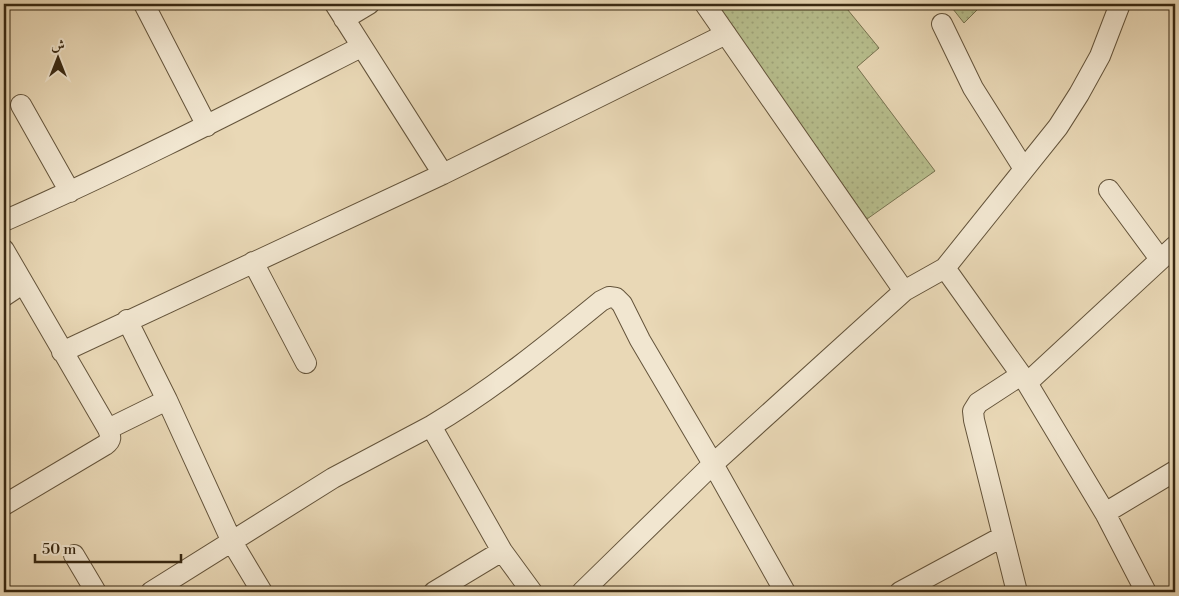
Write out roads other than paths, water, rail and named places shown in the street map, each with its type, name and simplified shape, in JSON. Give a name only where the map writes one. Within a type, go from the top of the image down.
[{"type":"street","points":[[144,4],[207,126]]},
{"type":"street","points":[[368,4],[339,12],[443,174]]},
{"type":"street","points":[[705,4],[904,290]]},
{"type":"street","points":[[582,592],[713,464],[904,290],[945,268],[1058,127],[1080,94],[1100,56],[1120,4]]},
{"type":"street","points":[[942,24],[973,88],[1024,169]]},
{"type":"street","points":[[62,352],[443,174],[726,34]]},
{"type":"street","points":[[4,221],[70,192],[207,126],[361,47]]},
{"type":"street","points":[[21,104],[70,192]]},
{"type":"street","points":[[1017,592],[1002,537],[973,411],[978,403],[1024,379],[1168,253],[1109,190]]},
{"type":"street","points":[[4,250],[111,438],[105,445],[4,505]]},
{"type":"street","points":[[253,262],[306,363]]},
{"type":"street","points":[[945,268],[1024,379],[1105,513],[1146,592]]},
{"type":"street","points":[[4,296],[22,284]]},
{"type":"street","points":[[151,592],[333,478],[459,409],[509,375],[601,301],[609,297],[616,298],[622,304],[640,340],[785,592]]},
{"type":"street","points":[[127,320],[167,400],[232,542],[262,592]]},
{"type":"street","points":[[108,430],[167,400]]},
{"type":"street","points":[[431,426],[502,551],[532,592]]},
{"type":"street","points":[[1105,513],[1175,471]]},
{"type":"street","points":[[900,592],[1002,537]]},
{"type":"street","points":[[434,592],[502,551]]},
{"type":"street","points":[[74,555],[96,592]]}]
